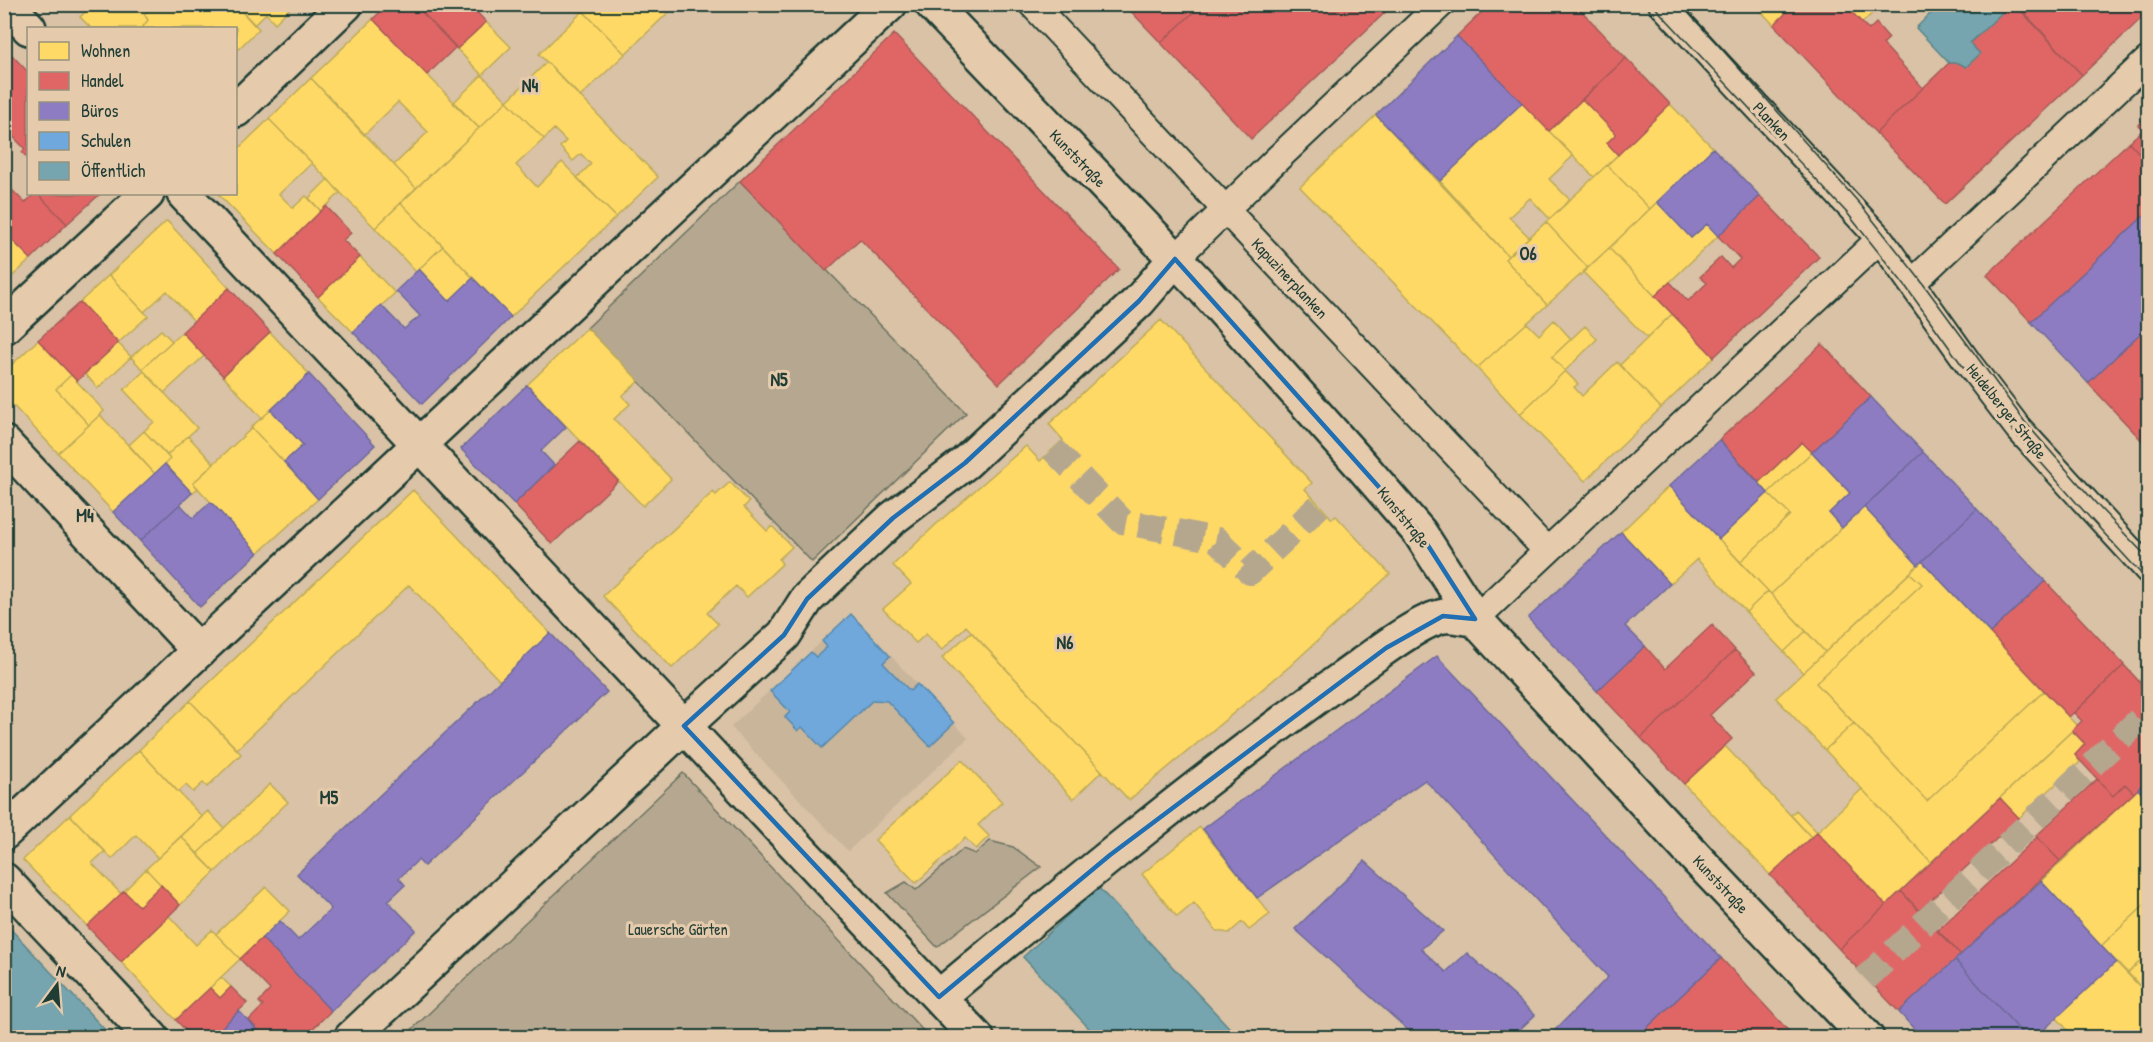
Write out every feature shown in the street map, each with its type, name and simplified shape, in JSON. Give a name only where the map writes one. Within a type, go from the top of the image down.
[{"type":"street","points":[[6,4],[28,27]]},
{"type":"street","points":[[237,109],[346,4]]},
{"type":"street","points":[[4,832],[890,4]]},
{"type":"street","name":"Kunststraße","points":[[932,4],[1220,307],[1420,533],[1475,619],[1698,860],[1867,1038]]},
{"type":"street","name":"Kapuzinerplanken","points":[[1032,4],[1547,551]]},
{"type":"street","points":[[351,1038],[784,635],[807,599],[893,518],[965,463],[1139,301],[1174,259],[1441,4]]},
{"type":"street","name":"Planken","points":[[1662,4],[1880,239]]},
{"type":"street","points":[[1911,284],[2148,60]]},
{"type":"street","points":[[4,327],[146,195]]},
{"type":"street","points":[[185,195],[977,1038]]},
{"type":"street","points":[[939,997],[1110,855],[1289,716],[1415,628],[1443,616],[1475,619],[1880,239]]},
{"type":"street","name":"Heidelberger Straße","points":[[1880,239],[1969,364],[2018,428],[2148,570]]},
{"type":"street","points":[[4,443],[200,651]]},
{"type":"street","points":[[4,880],[152,1038]]},
{"type":"highlighted area","points":[[1175,259],[1420,533],[1475,619],[1443,616],[1386,648],[1110,855],[939,997],[684,726],[784,635],[807,599],[893,518],[965,463],[1139,301]]},
{"type":"shaded area","points":[[851,614],[968,738],[848,851],[731,727]]},
{"type":"green space","points":[[740,181],[966,413],[812,562],[587,328]]},
{"type":"green space","name":"Lauersche Gärten","points":[[683,773],[929,1037],[404,1037]]},
{"type":"green space","points":[[990,841],[1013,847],[1041,867],[937,947],[887,893],[906,882],[916,890],[963,849],[975,854]]},
{"type":"building: Wohnen","points":[[94,4],[158,4],[144,14],[148,20],[143,27],[90,27],[80,17]]},
{"type":"building: Wohnen","points":[[158,4],[235,4],[259,29],[237,50],[237,27],[143,27],[148,20],[144,14]]},
{"type":"building: Wohnen","points":[[235,4],[294,4],[275,23],[266,13],[254,25]]},
{"type":"building: Wohnen","points":[[590,4],[677,4],[625,54],[583,11]]},
{"type":"building: Wohnen","points":[[1754,4],[1795,4],[1774,25]]},
{"type":"building: Wohnen","points":[[1844,4],[1875,4],[1878,8],[1862,23]]},
{"type":"building: Wohnen","points":[[583,11],[625,54],[580,97],[539,54]]},
{"type":"building: Wohnen","points":[[373,19],[479,128],[416,188],[394,165],[428,132],[398,102],[364,135],[311,78]]},
{"type":"building: Wohnen","points":[[486,22],[511,47],[482,75],[457,49]]},
{"type":"building: Wohnen","points":[[547,62],[658,177],[616,217],[577,178],[591,164],[581,154],[573,161],[560,147],[566,141],[554,129],[544,139],[507,101]]},
{"type":"building: Wohnen","points":[[482,75],[507,101],[479,128],[453,103]]},
{"type":"building: Wohnen","points":[[311,78],[416,188],[375,228],[269,119]]},
{"type":"building: Wohnen","points":[[1582,99],[1616,134],[1607,143],[1618,155],[1594,177],[1549,131]]},
{"type":"building: Wohnen","points":[[507,101],[544,139],[516,165],[537,187],[562,162],[616,217],[511,317],[401,203]]},
{"type":"building: Wohnen","points":[[1522,103],[1573,156],[1549,179],[1570,200],[1550,219],[1530,198],[1509,217],[1529,237],[1508,256],[1440,181]]},
{"type":"building: Wohnen","points":[[1670,104],[1713,148],[1650,209],[1607,165]]},
{"type":"building: Wohnen","points":[[1376,115],[1508,256],[1505,259],[1547,305],[1477,368],[1300,187]]},
{"type":"building: Wohnen","points":[[269,119],[312,163],[279,194],[293,208],[306,196],[321,211],[277,254],[219,195],[237,195],[237,150]]},
{"type":"building: Wohnen","points":[[1607,165],[1650,209],[1588,268],[1546,222]]},
{"type":"building: Wohnen","points":[[328,179],[340,193],[321,211],[309,198]]},
{"type":"building: Wohnen","points":[[1657,202],[1691,238],[1707,224],[1718,236],[1655,296],[1609,248]]},
{"type":"building: Wohnen","points":[[401,203],[443,246],[416,272],[375,228]]},
{"type":"building: Wohnen","points":[[167,221],[229,288],[194,321],[167,291],[144,312],[109,275]]},
{"type":"building: Wohnen","points":[[1546,222],[1588,268],[1547,305],[1505,259]]},
{"type":"building: Wohnen","points":[[4,232],[31,259],[4,284]]},
{"type":"building: Wohnen","points":[[443,246],[473,278],[449,301],[419,269]]},
{"type":"building: Wohnen","points":[[1609,248],[1672,314],[1647,338],[1583,272]]},
{"type":"building: Wohnen","points":[[360,257],[395,293],[353,332],[318,297]]},
{"type":"building: Wohnen","points":[[109,275],[148,316],[118,343],[80,302]]},
{"type":"building: Wohnen","points":[[1672,314],[1714,357],[1661,408],[1620,365]]},
{"type":"building: Wohnen","points":[[1161,320],[1312,483],[1305,489],[1332,519],[1336,516],[1390,574],[1290,666],[1129,800],[966,626],[942,650],[926,634],[916,643],[883,609],[911,584],[893,565],[1026,446],[1040,461],[1063,440],[1049,424]]},
{"type":"building: Wohnen","points":[[1554,320],[1571,339],[1552,357],[1565,371],[1520,414],[1477,368],[1527,323],[1539,335]]},
{"type":"building: Wohnen","points":[[1585,326],[1597,339],[1565,371],[1552,357]]},
{"type":"building: Wohnen","points":[[587,328],[639,381],[622,396],[630,404],[614,419],[671,479],[643,506],[527,385]]},
{"type":"building: Wohnen","points":[[161,330],[172,341],[142,369],[131,357]]},
{"type":"building: Wohnen","points":[[182,332],[204,356],[164,393],[142,369]]},
{"type":"building: Wohnen","points":[[270,332],[309,374],[262,418],[223,376]]},
{"type":"building: Wohnen","points":[[38,340],[71,375],[56,389],[89,425],[58,453],[4,396],[4,372]]},
{"type":"building: Wohnen","points":[[118,343],[131,357],[98,388],[85,374]]},
{"type":"building: Wohnen","points":[[1617,362],[1661,408],[1585,481],[1520,414],[1565,371],[1578,384],[1574,387],[1582,396]]},
{"type":"building: Wohnen","points":[[144,371],[197,428],[167,455],[144,431],[154,422],[124,390]]},
{"type":"building: Wohnen","points":[[71,375],[104,411],[89,425],[56,389]]},
{"type":"building: Wohnen","points":[[271,410],[303,445],[284,462],[251,427]]},
{"type":"building: Wohnen","points":[[100,415],[155,474],[113,512],[58,453]]},
{"type":"building: Wohnen","points":[[252,428],[318,499],[258,553],[193,483]]},
{"type":"building: Wohnen","points":[[144,431],[170,459],[155,474],[129,445]]},
{"type":"building: Wohnen","points":[[188,436],[214,464],[193,483],[198,488],[192,493],[165,464],[170,459],[167,455]]},
{"type":"building: Wohnen","points":[[1802,442],[1812,452],[1768,493],[1759,482]]},
{"type":"building: Wohnen","points":[[1812,452],[1850,493],[1829,513],[1842,528],[1771,594],[1740,562],[1790,515],[1768,493]]},
{"type":"building: Wohnen","points":[[730,482],[749,502],[744,507],[767,531],[772,526],[792,547],[779,559],[782,564],[747,597],[736,586],[707,613],[718,624],[672,668],[603,596],[713,492],[716,495]]},
{"type":"building: Wohnen","points":[[1669,486],[1768,591],[1746,612],[1697,559],[1670,584],[1621,532]]},
{"type":"building: Wohnen","points":[[413,490],[550,633],[500,681],[409,585],[237,749],[190,701]]},
{"type":"building: Wohnen","points":[[1768,493],[1790,515],[1740,562],[1719,539]]},
{"type":"building: Wohnen","points":[[1864,507],[1918,565],[1825,652],[1771,594]]},
{"type":"building: Wohnen","points":[[1922,561],[2044,691],[1927,801],[1816,683],[1922,584],[1910,573]]},
{"type":"building: Wohnen","points":[[1910,573],[1922,584],[1816,683],[1854,723],[1825,750],[1776,698]]},
{"type":"building: Wohnen","points":[[1768,591],[1806,631],[1784,652],[1746,612]]},
{"type":"building: Wohnen","points":[[1806,631],[1825,652],[1803,673],[1784,652]]},
{"type":"building: Wohnen","points":[[971,632],[1102,771],[1073,799],[942,658]]},
{"type":"building: Wohnen","points":[[2044,691],[2077,726],[1931,862],[1825,750],[1854,723],[1927,801]]},
{"type":"building: Wohnen","points":[[190,701],[241,754],[207,787],[203,783],[193,792],[186,785],[178,792],[139,750]]},
{"type":"building: Wohnen","points":[[2072,731],[2085,744],[2075,755],[2080,762],[2019,818],[2000,798]]},
{"type":"building: Wohnen","points":[[1725,746],[1811,837],[1770,875],[1684,784]]},
{"type":"building: Wohnen","points":[[139,750],[202,817],[158,858],[136,835],[112,859],[70,815]]},
{"type":"building: Wohnen","points":[[962,760],[1002,802],[978,825],[989,836],[976,849],[965,838],[916,883],[875,840]]},
{"type":"building: Wohnen","points":[[270,784],[288,802],[215,872],[197,854]]},
{"type":"building: Wohnen","points":[[1862,789],[1931,862],[1886,905],[1817,832]]},
{"type":"building: Wohnen","points":[[2138,789],[2148,801],[2148,902],[2101,946],[2041,881]]},
{"type":"building: Wohnen","points":[[1796,810],[1817,832],[1811,837],[1791,815]]},
{"type":"building: Wohnen","points":[[208,811],[224,828],[197,854],[181,836]]},
{"type":"building: Wohnen","points":[[70,815],[105,851],[92,863],[121,894],[87,926],[23,860]]},
{"type":"building: Wohnen","points":[[1200,827],[1270,914],[1249,930],[1242,922],[1229,933],[1217,931],[1194,903],[1177,917],[1142,874]]},
{"type":"building: Wohnen","points":[[181,836],[215,872],[180,905],[146,869]]},
{"type":"building: Wohnen","points":[[146,869],[161,885],[139,906],[124,891]]},
{"type":"building: Wohnen","points":[[266,887],[290,911],[240,959],[216,934]]},
{"type":"building: Wohnen","points":[[2148,902],[2148,953],[2128,973],[2101,946]]},
{"type":"building: Wohnen","points":[[169,916],[196,945],[212,930],[240,959],[176,1020],[121,962]]},
{"type":"building: Wohnen","points":[[2146,955],[2148,958],[2148,995],[2128,973]]},
{"type":"building: Wohnen","points":[[2116,962],[2148,995],[2148,1038],[2075,1038],[2056,1017]]},
{"type":"building: Wohnen","points":[[221,977],[231,987],[220,998],[210,988]]},
{"type":"building: Handel","points":[[388,4],[414,4],[456,47],[427,75],[373,19]]},
{"type":"building: Handel","points":[[414,4],[469,4],[486,22],[457,49]]},
{"type":"building: Handel","points":[[1124,4],[1202,4],[1161,43]]},
{"type":"building: Handel","points":[[1202,4],[1394,4],[1251,139],[1161,43]]},
{"type":"building: Handel","points":[[1490,4],[1575,4],[1626,58],[1549,131],[1457,36]]},
{"type":"building: Handel","points":[[1795,4],[1844,4],[1869,30],[1876,23],[1889,38],[1883,44],[1923,88],[1876,133],[1774,25]]},
{"type":"building: Handel","points":[[2011,4],[2016,4],[2082,75],[1945,204],[1876,133],[1949,63],[1959,63],[1966,67],[1980,54],[1970,43]]},
{"type":"building: Handel","points":[[2030,4],[2148,4],[2148,12],[2082,75],[2022,12]]},
{"type":"building: Handel","points":[[894,34],[1119,269],[999,384],[860,239],[826,271],[740,181]]},
{"type":"building: Handel","points":[[10,53],[27,71],[27,158],[22,152],[25,149],[4,127],[4,58]]},
{"type":"building: Handel","points":[[1626,58],[1670,104],[1618,155],[1607,143],[1616,134],[1582,99]]},
{"type":"building: Handel","points":[[2148,115],[2148,163],[2129,142],[2143,130],[2138,125]]},
{"type":"building: Handel","points":[[2129,142],[2148,163],[2148,212],[2031,322],[1987,275]]},
{"type":"building: Handel","points":[[11,189],[25,203],[33,195],[39,195],[67,224],[31,259],[4,232],[4,195]]},
{"type":"building: Handel","points":[[39,195],[99,195],[67,224]]},
{"type":"building: Handel","points":[[1760,196],[1819,257],[1714,357],[1655,296],[1670,282],[1688,301],[1707,283],[1700,277],[1721,257],[1731,268],[1740,259],[1718,236]]},
{"type":"building: Handel","points":[[326,206],[351,233],[343,240],[360,257],[318,297],[277,254]]},
{"type":"building: Handel","points":[[229,288],[270,332],[223,376],[182,332]]},
{"type":"building: Handel","points":[[80,302],[118,343],[77,381],[38,340]]},
{"type":"building: Handel","points":[[2148,326],[2148,447],[2088,383]]},
{"type":"building: Handel","points":[[1822,344],[1871,397],[1812,452],[1802,442],[1759,482],[1719,440]]},
{"type":"building: Handel","points":[[580,441],[618,481],[552,544],[514,504]]},
{"type":"building: Handel","points":[[2045,581],[2124,665],[2069,717],[1990,633]]},
{"type":"building: Handel","points":[[1712,625],[1735,650],[1641,738],[1597,691],[1645,646],[1665,669]]},
{"type":"building: Handel","points":[[1735,650],[1756,672],[1710,715],[1732,739],[1684,784],[1641,738]]},
{"type":"building: Handel","points":[[2124,665],[2148,691],[2148,779],[2134,793],[2125,784],[2113,796],[2075,755],[2085,744],[2072,730],[2082,721],[2074,713]]},
{"type":"building: Handel","points":[[2097,779],[2113,796],[2125,784],[2134,793],[2060,861],[2036,836]]},
{"type":"building: Handel","points":[[2000,798],[2019,818],[1919,911],[1901,891]]},
{"type":"building: Handel","points":[[1817,832],[1886,905],[1839,949],[1770,875]]},
{"type":"building: Handel","points":[[2037,837],[2060,861],[1961,955],[1937,931]]},
{"type":"building: Handel","points":[[161,885],[180,905],[121,962],[87,926],[124,891],[139,906]]},
{"type":"building: Handel","points":[[1901,891],[1961,955],[1899,1012],[1839,949]]},
{"type":"building: Handel","points":[[262,938],[331,1011],[303,1038],[265,1038],[249,1020],[263,1006],[259,1002],[270,990],[240,959]]},
{"type":"building: Handel","points":[[1721,958],[1795,1038],[1636,1038],[1715,964]]},
{"type":"building: Handel","points":[[231,987],[247,1003],[211,1038],[193,1038],[176,1020],[210,988],[220,998]]},
{"type":"building: Büros","points":[[1457,36],[1522,103],[1440,181],[1376,115]]},
{"type":"building: Büros","points":[[1713,148],[1760,196],[1718,236],[1707,224],[1691,238],[1657,202]]},
{"type":"building: Büros","points":[[2148,212],[2148,326],[2088,383],[2031,322]]},
{"type":"building: Büros","points":[[419,269],[449,301],[473,278],[511,317],[422,404],[353,332],[381,305],[404,329],[420,316],[396,291]]},
{"type":"building: Büros","points":[[309,374],[375,445],[318,499],[284,462],[303,445],[271,410]]},
{"type":"building: Büros","points":[[527,385],[566,427],[541,451],[554,465],[514,504],[461,449]]},
{"type":"building: Büros","points":[[1871,397],[1923,452],[1842,528],[1829,513],[1850,493],[1812,452]]},
{"type":"building: Büros","points":[[1719,440],[1768,493],[1719,539],[1669,486]]},
{"type":"building: Büros","points":[[1923,452],[1977,509],[1918,565],[1864,507]]},
{"type":"building: Büros","points":[[165,464],[192,493],[140,541],[113,512]]},
{"type":"building: Büros","points":[[211,502],[258,553],[200,607],[140,541],[180,504],[193,518]]},
{"type":"building: Büros","points":[[1977,509],[2045,581],[1990,633],[1922,561]]},
{"type":"building: Büros","points":[[1621,532],[1670,584],[1625,626],[1645,646],[1597,691],[1528,618]]},
{"type":"building: Büros","points":[[550,633],[607,692],[424,866],[418,860],[399,878],[405,885],[388,901],[416,930],[331,1011],[262,938],[280,921],[298,940],[331,909],[297,874]]},
{"type":"building: Büros","points":[[1437,656],[1721,958],[1636,1038],[1547,1038],[1608,977],[1425,780],[1257,898],[1203,829]]},
{"type":"building: Büros","points":[[2148,779],[2148,801],[2138,789]]},
{"type":"building: Büros","points":[[1365,861],[1443,931],[1421,949],[1446,972],[1467,953],[1535,1015],[1515,1034],[1518,1038],[1417,1038],[1295,929]]},
{"type":"building: Büros","points":[[2041,881],[2116,962],[2035,1038],[2027,1038],[1955,960]]},
{"type":"building: Büros","points":[[1955,960],[2027,1038],[1922,1038],[1899,1012]]},
{"type":"building: Büros","points":[[239,1011],[265,1038],[211,1038]]},
{"type":"building: Schulen","points":[[851,614],[890,656],[883,663],[910,691],[917,684],[954,723],[930,746],[887,701],[873,700],[822,748],[802,727],[798,731],[785,717],[790,712],[770,691],[811,652],[816,657],[827,647],[822,641]]},
{"type":"building: Öffentlich","points":[[1940,4],[2011,4],[1970,43],[1980,54],[1966,67],[1959,63],[1949,63],[1916,28]]},
{"type":"building: Öffentlich","points":[[1098,887],[1239,1038],[1098,1038],[1023,957]]},
{"type":"building: Öffentlich","points":[[4,922],[107,1032],[102,1038],[13,1038],[4,1029]]},
{"type":"tunnel","points":[[1053,449],[1122,521],[1217,540],[1250,572],[1319,506]]},
{"type":"tunnel","points":[[1865,979],[2148,712]]},
{"type":"tram line","points":[[1652,4],[1848,214],[1906,287],[2013,431],[2148,581]]},
{"type":"tram line","points":[[1680,4],[1861,205],[1918,277],[2025,422],[2100,508],[2148,558]]},
{"type":"district","name":"N4","points":[[530,86]]},
{"type":"district","name":"O6","points":[[1528,254]]},
{"type":"district","name":"N5","points":[[779,380]]},
{"type":"district","name":"M4","points":[[85,516]]},
{"type":"district","name":"N6","points":[[1065,643]]},
{"type":"district","name":"M5","points":[[329,798]]}]
